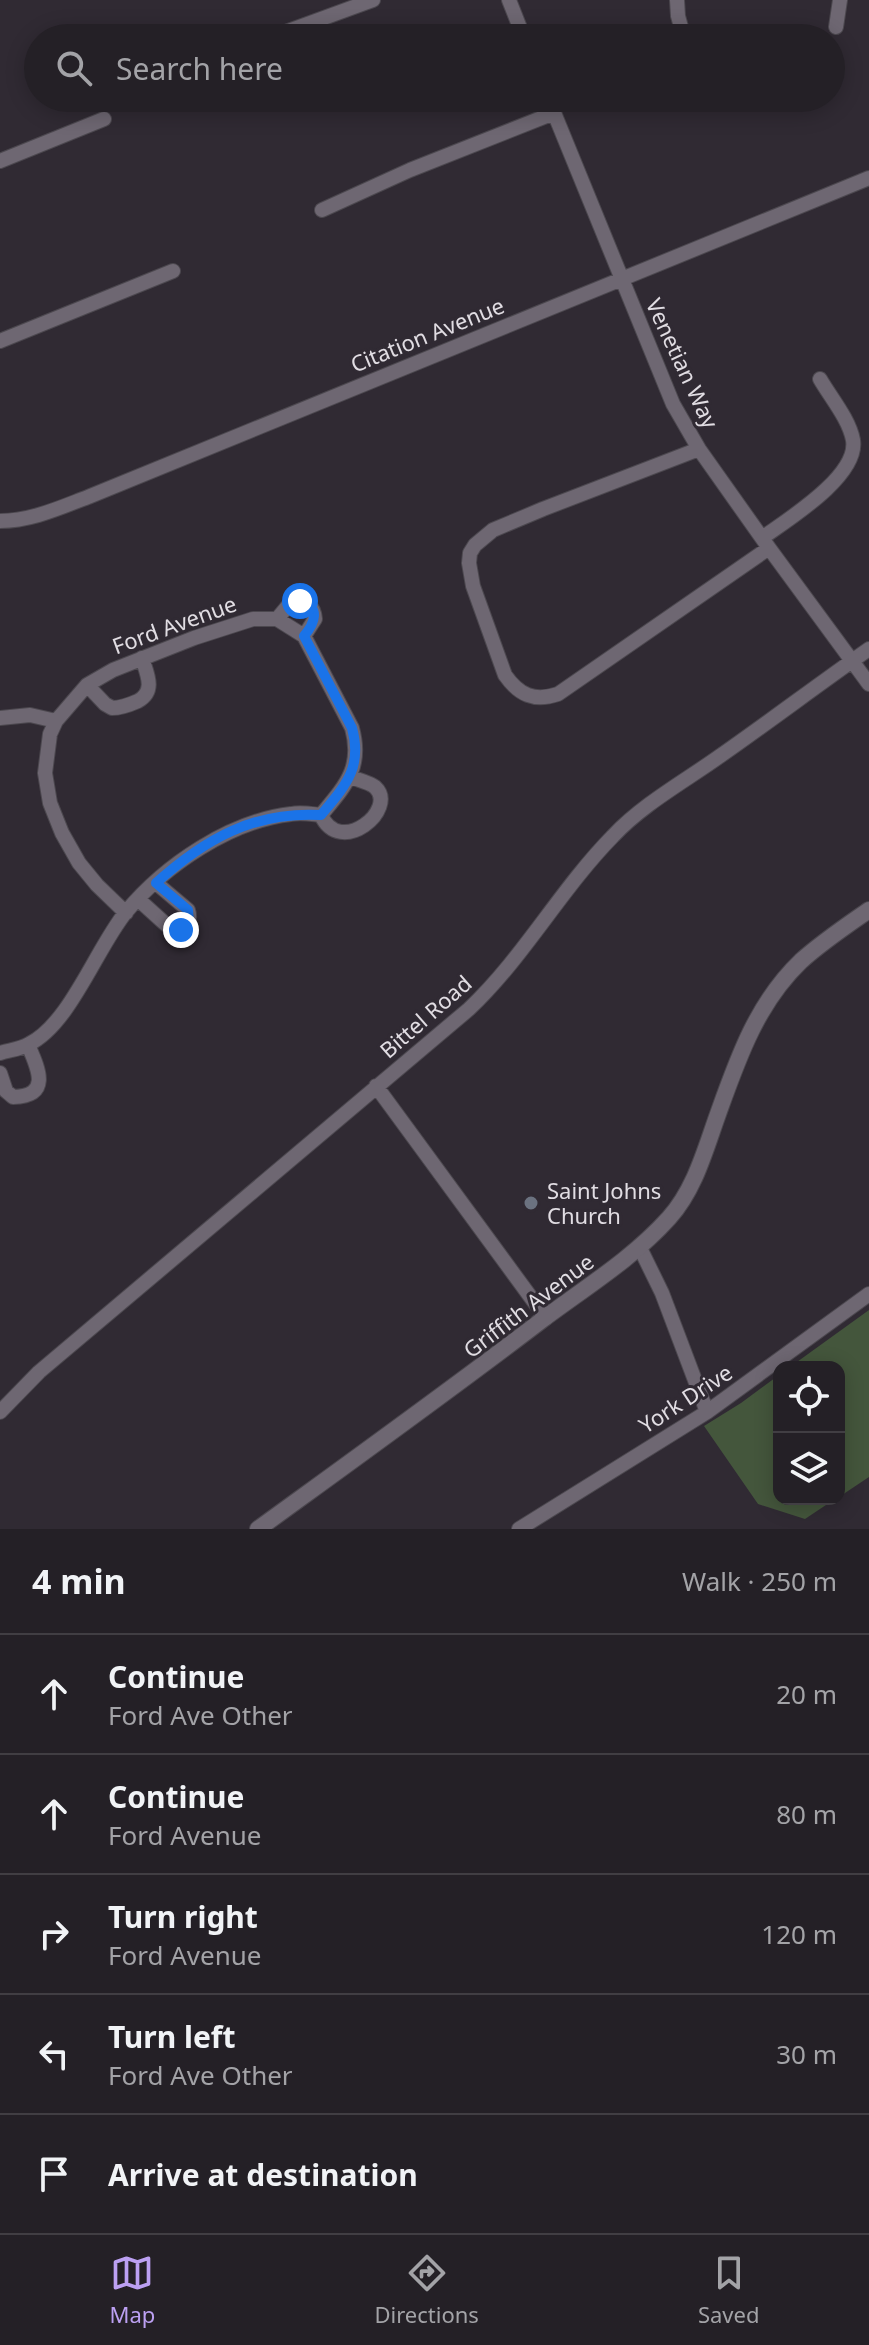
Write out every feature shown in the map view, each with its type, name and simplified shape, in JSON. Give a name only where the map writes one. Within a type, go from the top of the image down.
[{"type":"street","points":[[307,24],[373,0]]},
{"type":"street","points":[[509,0],[518,24]]},
{"type":"street","points":[[677,0],[680,24]]},
{"type":"street","points":[[836,24],[840,0]]},
{"type":"street","points":[[322,210],[410,170],[554,113]]},
{"type":"street","name":"Venetian Way","points":[[554,113],[673,404],[699,449],[869,684]]},
{"type":"street","points":[[0,161],[104,119]]},
{"type":"street","name":"Citation Avenue","points":[[0,521],[35,516],[88,497],[869,178]]},
{"type":"street","points":[[0,341],[173,271]]},
{"type":"street","points":[[699,449],[543,509],[482,537],[470,553],[473,586],[505,675],[513,686],[528,697],[546,698],[585,677],[765,543],[828,486],[848,465],[853,440],[820,379]]},
{"type":"street","name":"Ford Avenue","points":[[126,913],[79,863],[50,803],[45,773],[47,744],[56,721],[87,685],[105,674],[241,622],[277,619],[294,602],[308,604],[313,609],[315,619],[304,636]]},
{"type":"street","points":[[277,619],[304,636],[352,728],[355,740],[351,777],[321,815]]},
{"type":"street","name":"Bittel Road","points":[[0,1412],[39,1372],[488,991],[614,834],[647,807],[869,649]]},
{"type":"street","points":[[87,685],[112,708],[133,703],[144,697],[149,685],[142,658]]},
{"type":"street","points":[[0,718],[30,715],[56,721]]},
{"type":"street","points":[[321,815],[326,824],[342,832],[360,829],[371,820],[380,804],[378,790],[351,777]]},
{"type":"street","points":[[0,1053],[28,1045],[48,1031],[126,913],[179,863],[232,830],[260,820],[293,813],[321,815]]},
{"type":"street","points":[[139,900],[171,929],[181,930],[186,926],[190,917],[188,910],[156,883]]},
{"type":"street","name":"Griffith Avenue","points":[[258,1529],[640,1248],[671,1216],[691,1185],[741,1050],[765,1005],[799,963],[869,910]]},
{"type":"street","points":[[0,1073],[6,1091],[13,1097],[24,1096],[34,1090],[40,1075],[28,1045]]},
{"type":"street","points":[[376,1086],[546,1318]]},
{"type":"street","points":[[640,1248],[662,1293],[707,1412]]},
{"type":"street","name":"York Drive","points":[[519,1529],[707,1412],[869,1294]]},
{"type":"green space","points":[[869,1310],[869,1477],[845,1493],[845,1361],[798,1361]]},
{"type":"green space","points":[[773,1379],[773,1505],[826,1505],[805,1519],[758,1504],[704,1426]]},
{"type":"place","name":"Saint Johns Church","points":[[531,1203]]},
{"type":"route","points":[[181,930],[189,922],[188,910],[156,883],[179,863],[232,830],[293,813],[321,815],[351,777],[355,762],[352,728],[304,636],[315,614],[308,604],[300,601]]}]
